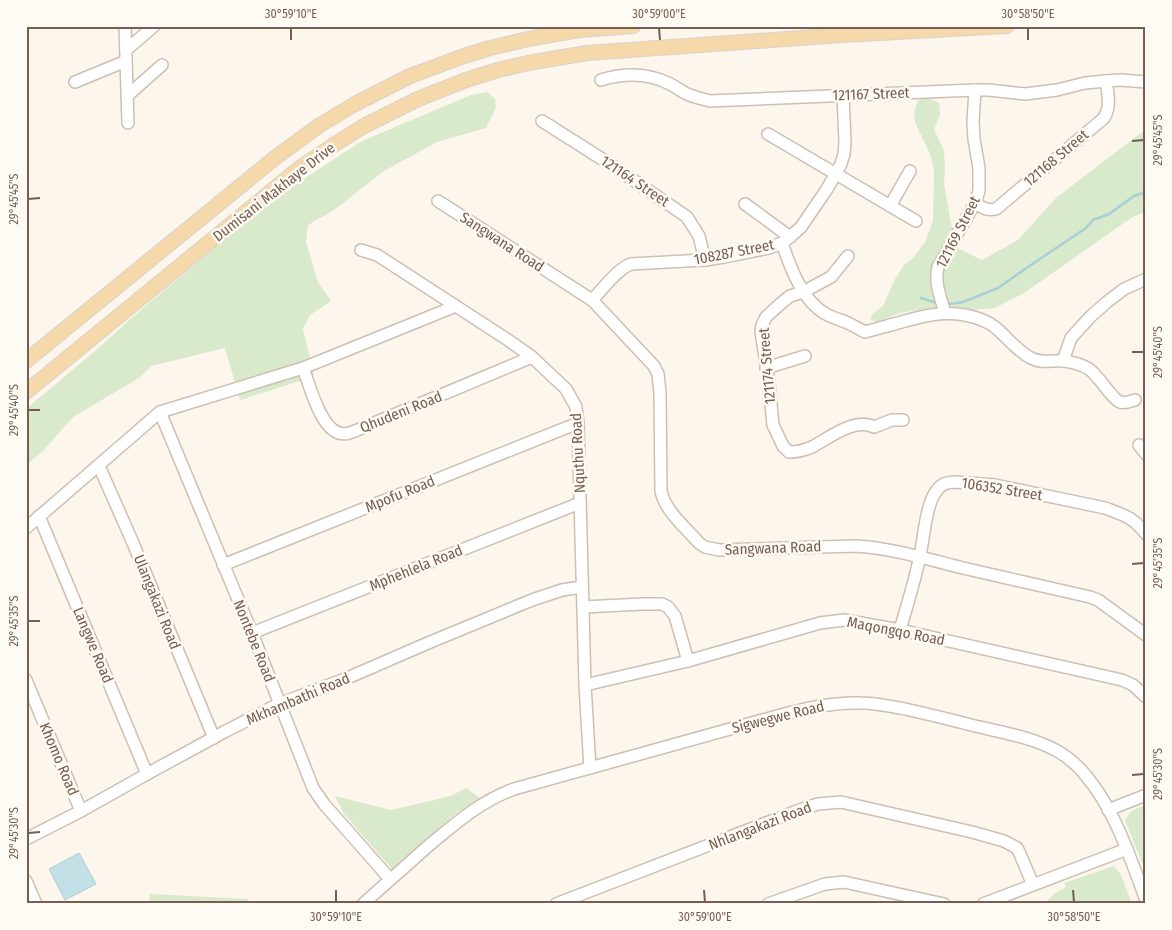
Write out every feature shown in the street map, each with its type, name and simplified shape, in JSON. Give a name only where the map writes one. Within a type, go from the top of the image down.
[{"type":"main road","name":"Dumisani Makhaye Drive","points":[[26,361],[276,157],[320,125],[355,104],[410,76],[454,59],[490,48],[562,33],[633,26]]},
{"type":"main road","name":"Dumisani Makhaye Drive","points":[[26,392],[301,168],[364,126],[418,98],[444,88],[513,66],[587,53],[842,35],[1007,26]]},
{"type":"street","points":[[125,26],[128,123]]},
{"type":"street","points":[[75,82],[126,55],[154,26]]},
{"type":"street","points":[[127,96],[162,65]]},
{"type":"street","name":"121167 Street","points":[[601,80],[620,76],[652,76],[688,94],[710,100],[975,90],[1036,94],[1072,88],[1085,83],[1121,80],[1146,82]]},
{"type":"street","name":"121168 Street","points":[[975,203],[986,210],[996,209],[1104,118],[1108,112],[1109,103],[1106,81]]},
{"type":"street","name":"121169 Street","points":[[945,313],[936,284],[938,267],[975,203],[979,191],[979,168],[973,122],[975,90]]},
{"type":"street","name":"108287 Street","points":[[592,300],[618,272],[632,264],[704,260],[760,250],[786,240],[801,227],[827,189],[836,174],[844,154],[843,95]]},
{"type":"street","name":"121164 Street","points":[[542,121],[613,166],[687,217],[699,236],[704,260]]},
{"type":"street","points":[[768,134],[916,221]]},
{"type":"street","points":[[890,206],[910,170]]},
{"type":"street","name":"Sangwana Road","points":[[438,201],[592,300],[657,369],[660,393],[662,498],[667,508],[699,543],[705,547],[719,550],[864,546],[920,556],[962,568],[1090,597],[1098,600],[1146,635]]},
{"type":"street","points":[[745,204],[786,240],[790,266],[803,292],[824,314],[865,332],[901,322]]},
{"type":"street","name":"Nquthu Road","points":[[361,250],[377,255],[532,357],[566,389],[576,407],[585,686],[590,768]]},
{"type":"street","points":[[803,292],[834,275],[848,256]]},
{"type":"street","points":[[1063,361],[1071,338],[1085,322],[1124,289],[1146,279]]},
{"type":"street","name":"121174 Street","points":[[803,292],[794,294],[779,304],[763,321],[761,332],[773,425],[786,451],[794,452],[810,448],[847,428],[868,424],[874,427],[892,420],[903,420]]},
{"type":"street","points":[[26,528],[160,412],[303,368],[456,306]]},
{"type":"street","points":[[887,326],[922,316],[945,313],[965,315],[990,324],[1023,353],[1037,361],[1063,361],[1078,364],[1091,371],[1118,401],[1126,403],[1135,400]]},
{"type":"street","points":[[766,368],[806,356]]},
{"type":"street","name":"Qhudeni Road","points":[[303,368],[324,420],[336,432],[344,434],[363,428],[532,357]]},
{"type":"street","name":"Nontebe Road","points":[[160,412],[252,633],[316,794],[390,879]]},
{"type":"street","name":"Mpofu Road","points":[[223,565],[578,423]]},
{"type":"street","name":"Ulangakazi Road","points":[[99,466],[214,738]]},
{"type":"street","name":"106352 Street","points":[[900,630],[920,556],[933,495],[943,484],[949,482],[995,485],[1105,508],[1137,522],[1146,534]]},
{"type":"street","name":"Mphehlela Road","points":[[252,633],[580,503]]},
{"type":"street","name":"Langwe Road","points":[[39,516],[147,774]]},
{"type":"street","name":"Mkhambathi Road","points":[[26,839],[279,704],[345,679],[532,600],[562,590],[582,587]]},
{"type":"street","points":[[583,607],[662,604],[668,607],[675,616],[688,661]]},
{"type":"street","name":"Maqongqo Road","points":[[585,686],[688,661],[820,624],[844,620],[900,630],[1122,680],[1133,685],[1146,698]]},
{"type":"street","name":"Khomo Road","points":[[26,680],[81,811]]},
{"type":"street","name":"Sigwegwe Road","points":[[363,904],[455,824],[482,804],[514,789],[800,710],[861,702],[929,714],[1023,738],[1059,752],[1086,776],[1108,810],[1127,849],[1146,900]]},
{"type":"street","points":[[1108,810],[1146,795]]},
{"type":"street","name":"Nhlangakazi Road","points":[[556,904],[805,808],[818,804],[841,802],[1004,841],[1017,848],[1033,885]]},
{"type":"street","points":[[983,904],[1127,849]]},
{"type":"street","points":[[26,881],[36,904]]},
{"type":"street","points":[[768,904],[824,884],[844,882],[944,904]]},
{"type":"green space","points":[[487,92],[495,99],[496,107],[486,128],[437,142],[384,171],[334,210],[308,225],[306,242],[318,282],[331,301],[310,315],[303,329],[314,375],[240,400],[225,348],[151,366],[139,378],[73,417],[43,451],[26,465],[26,409],[238,228],[299,182],[362,141],[471,95]]},
{"type":"green space","points":[[929,98],[939,103],[940,115],[934,129],[944,151],[944,183],[955,247],[982,260],[1018,240],[1056,198],[1146,129],[1146,211],[1131,218],[1024,293],[995,308],[918,310],[900,313],[877,322],[871,320],[872,314],[883,306],[895,279],[904,265],[912,259],[925,242],[933,221],[934,171],[931,156],[915,122],[914,112],[918,100]]},
{"type":"green space","points":[[466,788],[480,798],[456,813],[392,869],[344,814],[335,796],[391,810],[451,796]]},
{"type":"green space","points":[[1146,805],[1146,862],[1142,863],[1125,820],[1131,811]]},
{"type":"green space","points":[[1114,866],[1121,875],[1132,904],[1044,904],[1054,894],[1066,887],[1064,883]]},
{"type":"green space","points":[[149,894],[248,899],[248,904],[150,904]]},
{"type":"water","points":[[79,853],[96,884],[65,900],[49,869]]},
{"type":"waterway","points":[[950,304],[963,302],[998,288],[1086,228],[1093,220],[1109,214],[1134,196],[1146,192]]},
{"type":"waterway","points":[[921,298],[937,303]]}]
